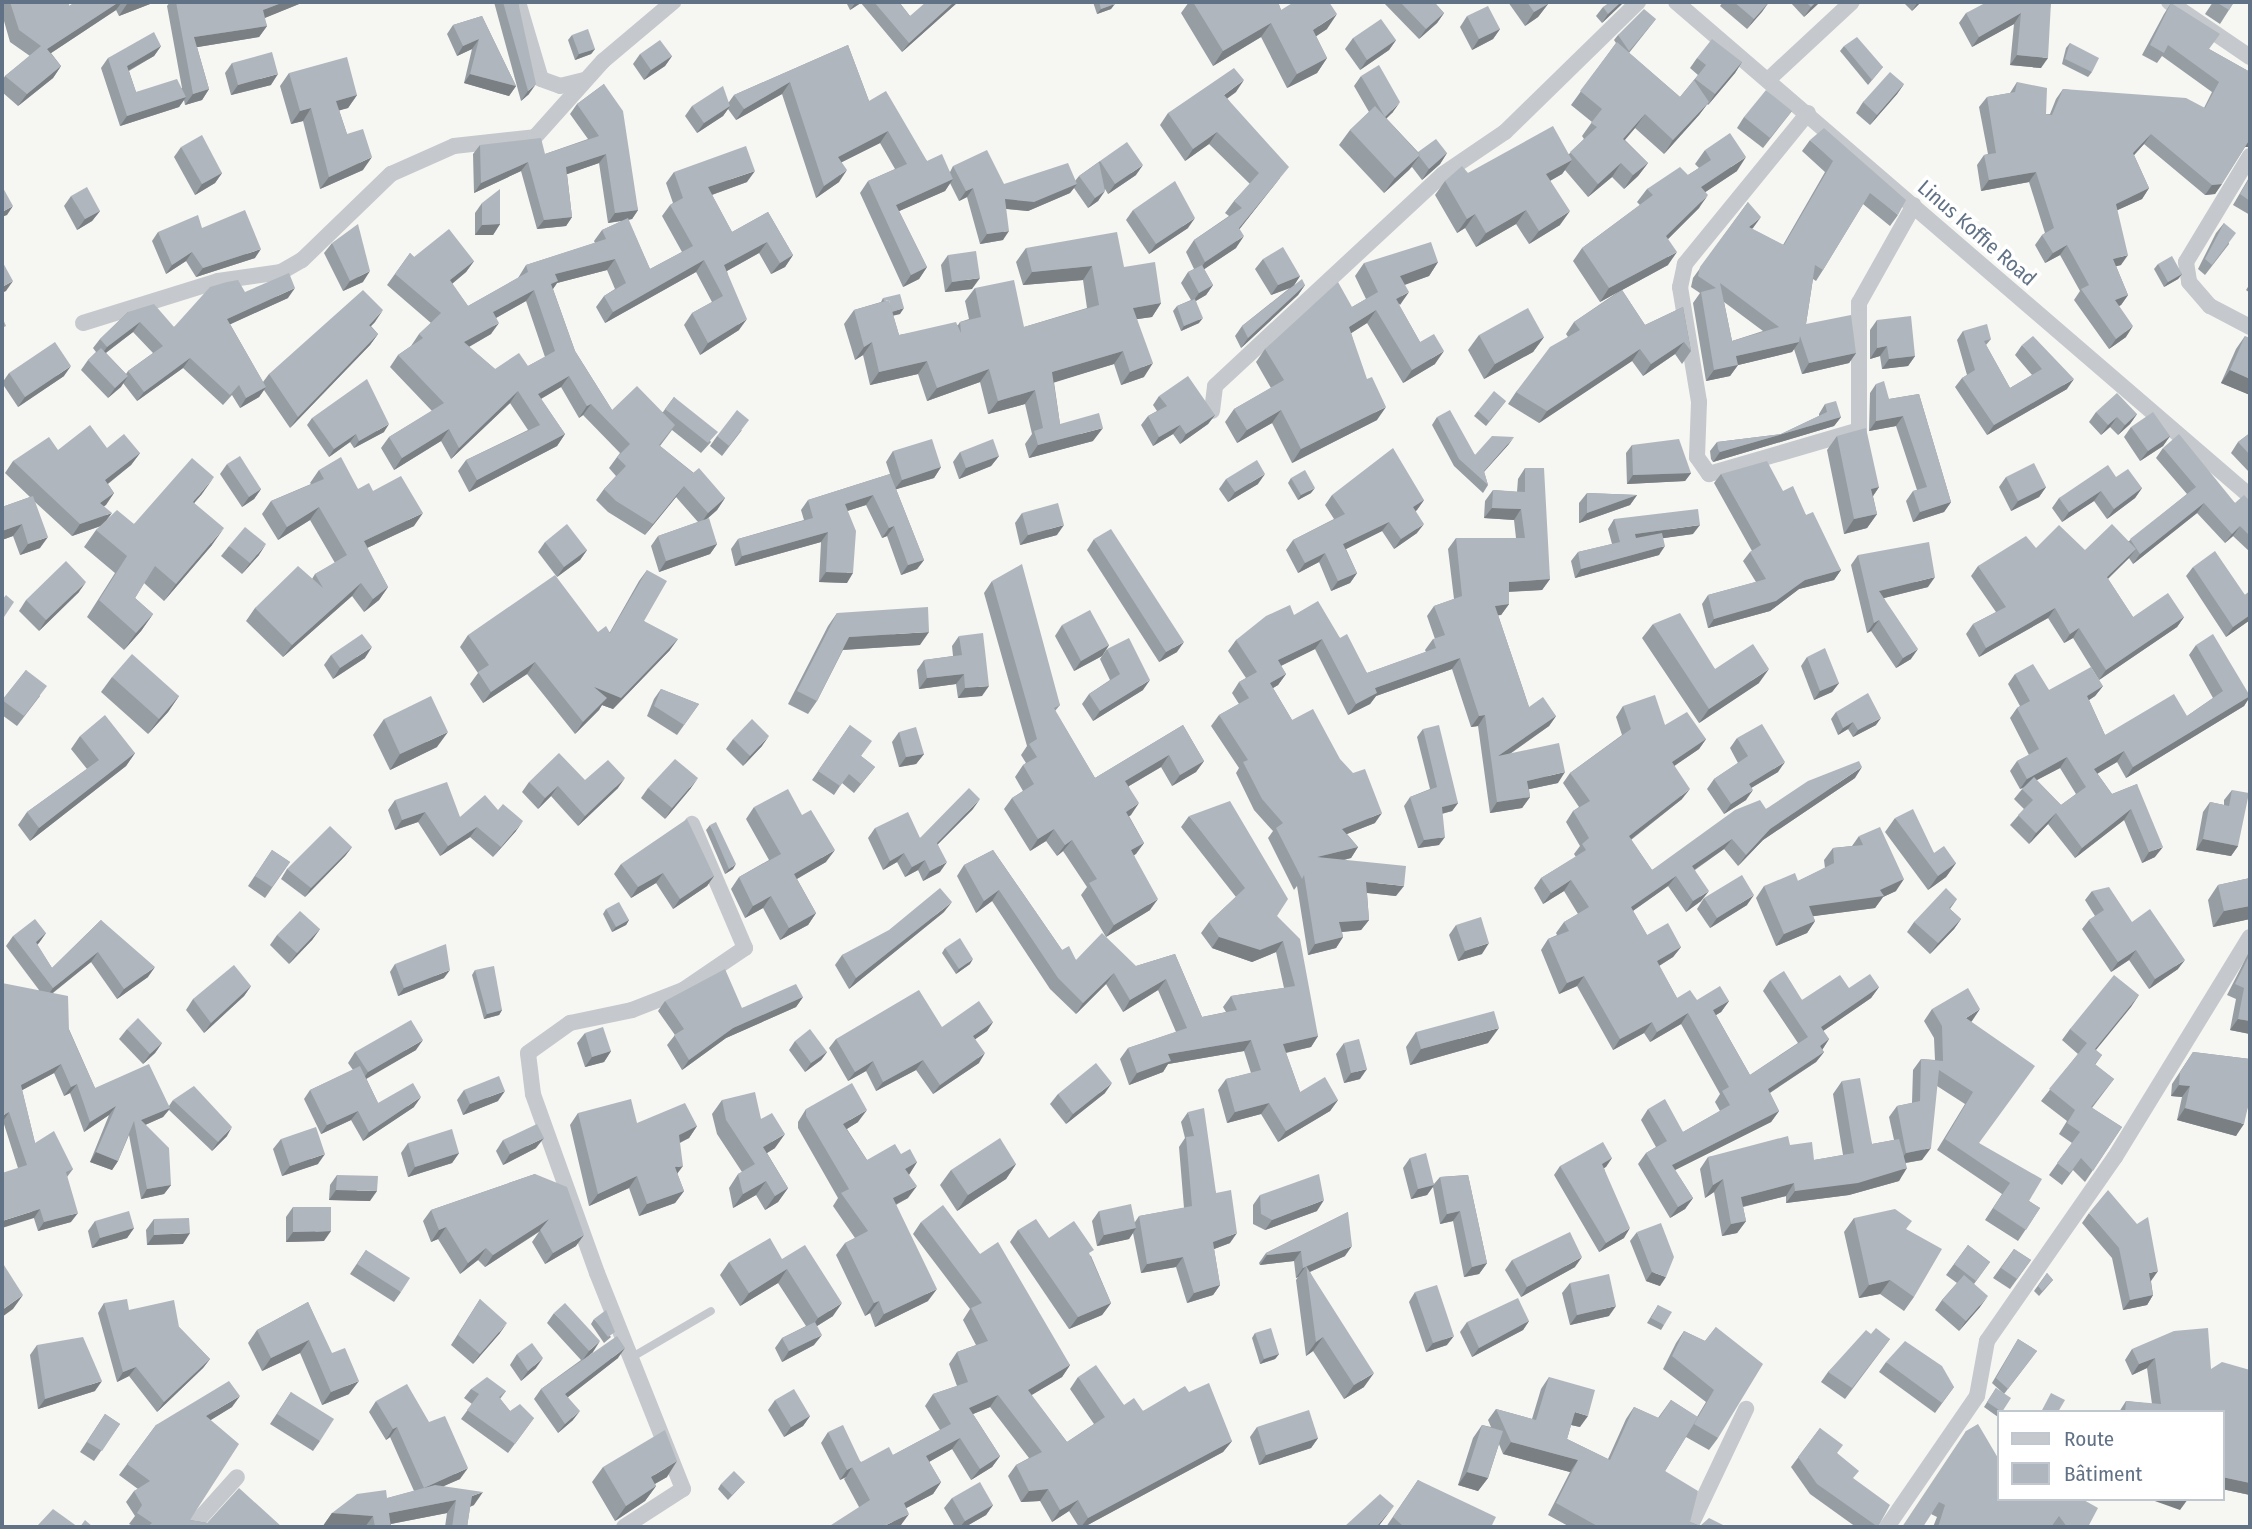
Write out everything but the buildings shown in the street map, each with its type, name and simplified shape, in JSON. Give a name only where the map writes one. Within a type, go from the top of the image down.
[{"type":"street","points":[[518,2],[541,79],[561,86],[584,80]]},
{"type":"street","points":[[83,323],[218,281],[281,272],[302,260],[391,173],[454,146],[535,137],[584,80],[673,2]]},
{"type":"street","points":[[1212,411],[1216,386],[1443,174],[1505,132],[1637,2]]},
{"type":"street","name":"Linus Koffie Road","points":[[1676,2],[1769,79],[2250,496]]},
{"type":"street","points":[[1769,79],[1853,2]]},
{"type":"street","points":[[2169,2],[2250,57]]},
{"type":"street","points":[[1808,113],[1685,264],[1680,287],[1699,402],[1698,457],[1709,474],[1859,430],[1859,303],[1914,205]]},
{"type":"street","points":[[2250,156],[2186,262],[2189,282],[2210,306],[2250,327]]},
{"type":"street","points":[[624,1527],[683,1489],[533,1094],[528,1053],[570,1023],[632,1010],[683,990],[745,948],[692,824]]},
{"type":"street","points":[[1887,1527],[1977,1396],[1987,1341],[2115,1157],[2250,937]]},
{"type":"street","points":[[1690,1527],[1746,1409]]},
{"type":"street","points":[[192,1527],[237,1477]]},
{"type":"lane","points":[[634,1356],[711,1311]]}]
